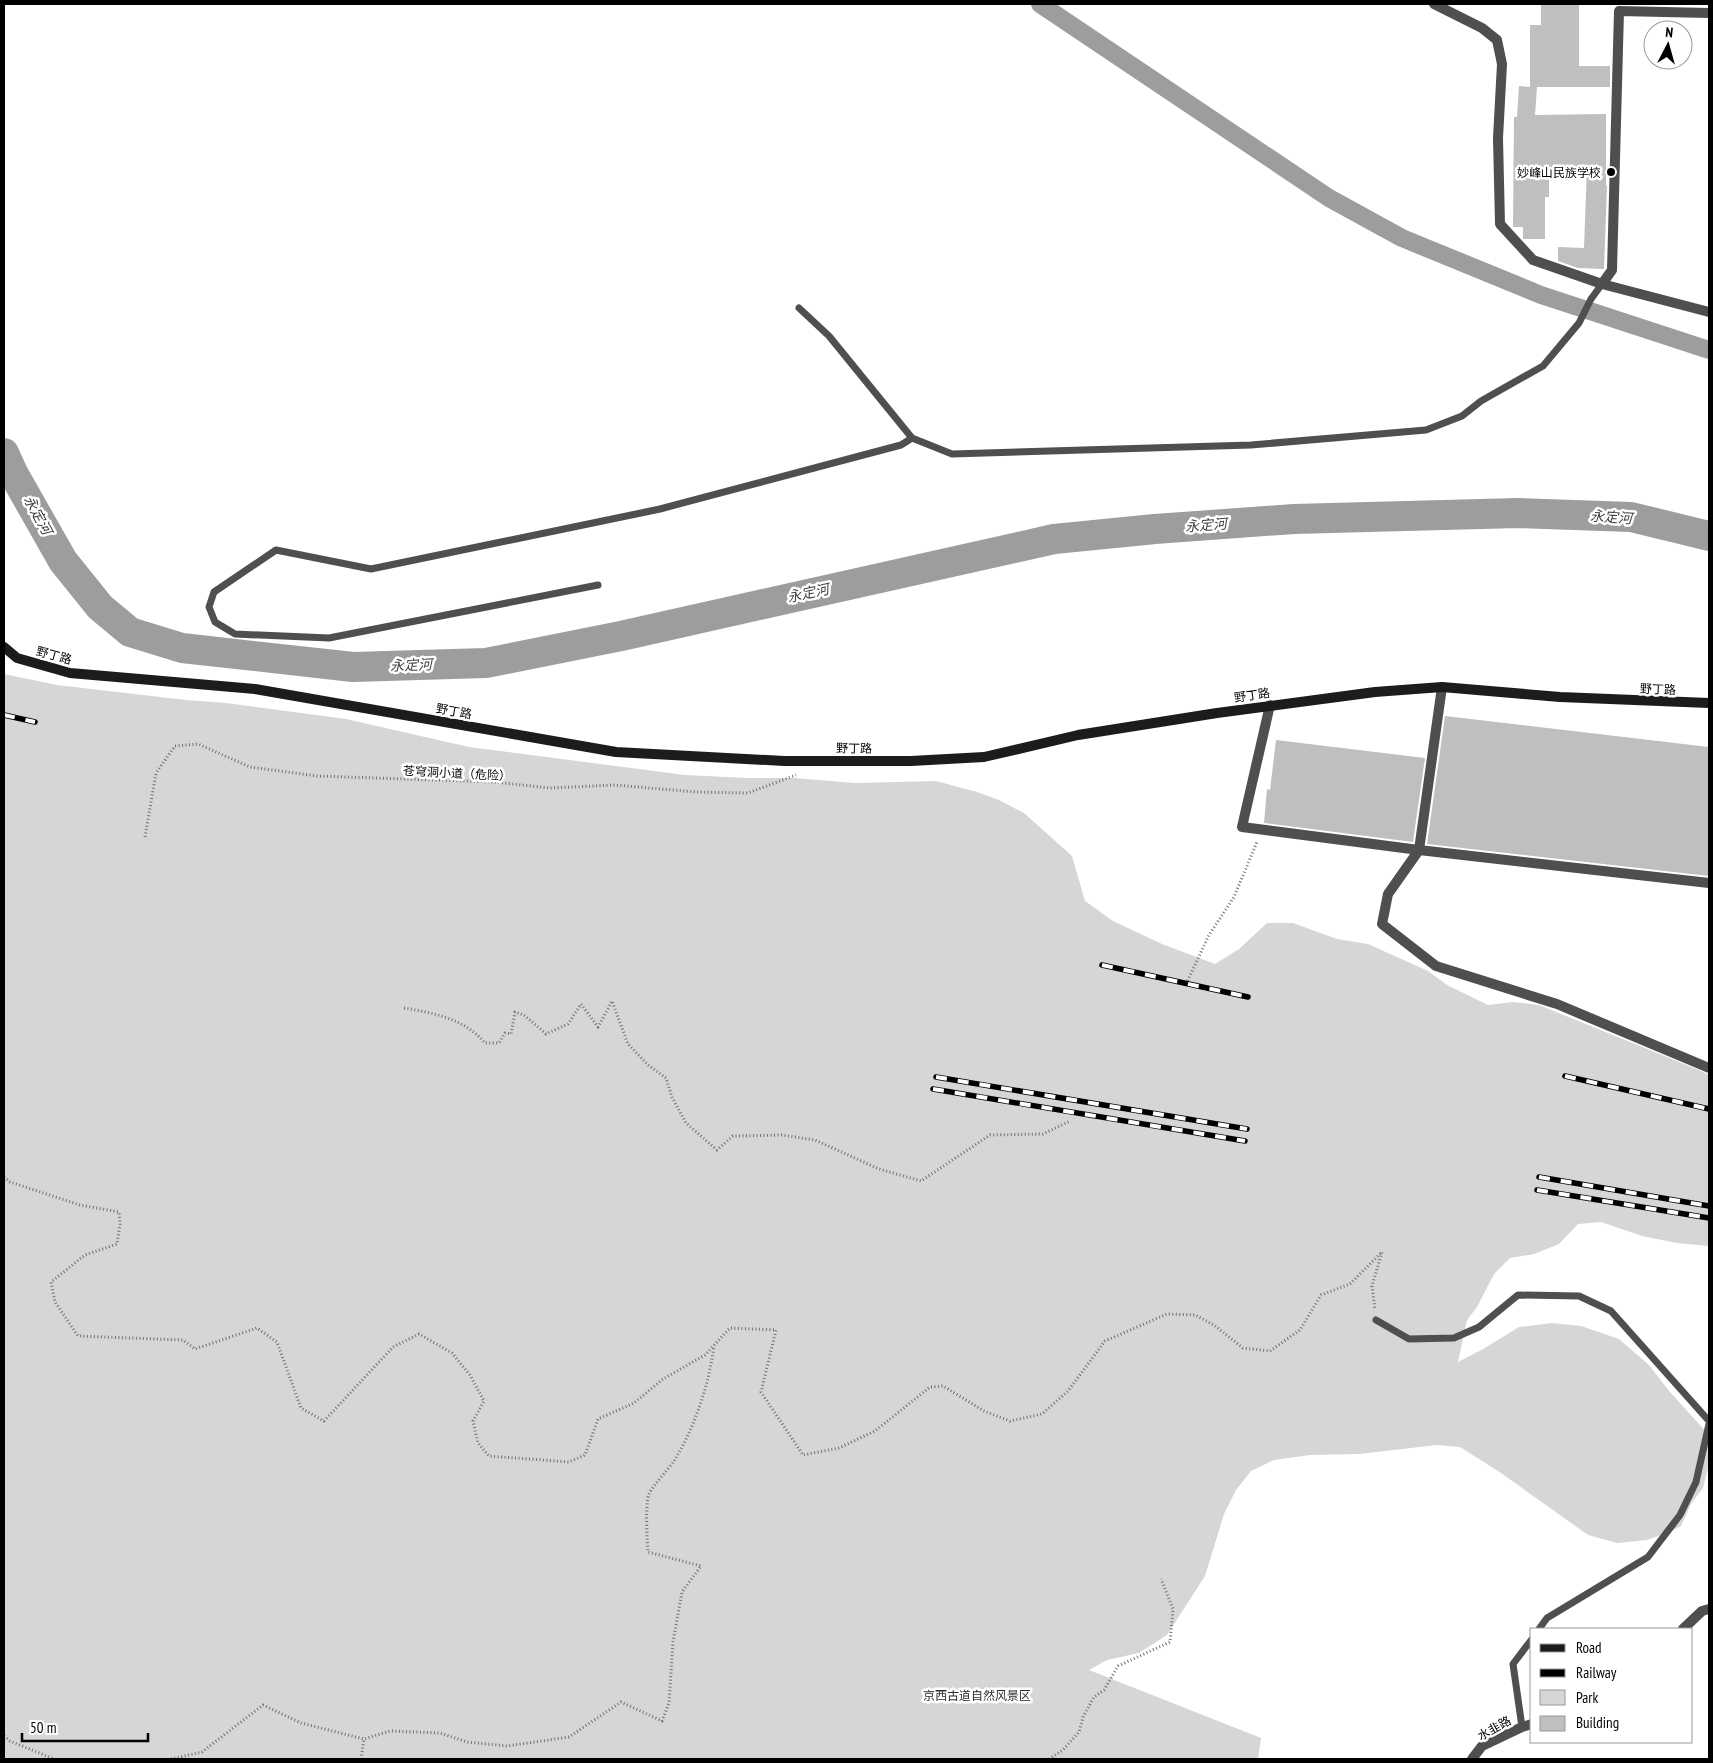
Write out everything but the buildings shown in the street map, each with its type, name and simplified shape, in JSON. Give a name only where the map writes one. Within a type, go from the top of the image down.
[{"type":"main road","name":"野丁路","points":[[4,647],[17,658],[70,673],[255,689],[616,752],[784,761],[911,761],[984,757],[1078,735],[1270,705],[1375,692],[1442,687],[1560,697],[1709,703]]},
{"type":"street","points":[[1434,4],[1482,28],[1497,40],[1502,64],[1498,138],[1500,224],[1533,260],[1602,284],[1709,312]]},
{"type":"street","points":[[1602,284],[1612,270],[1619,11],[1709,13]]},
{"type":"street","points":[[4,654],[17,658]]},
{"type":"street","points":[[1442,687],[1419,850],[1388,894],[1382,924],[1436,966],[1557,1004],[1709,1068]]},
{"type":"street","points":[[1270,705],[1242,827],[1419,850],[1709,883]]},
{"type":"street","points":[[1684,1628],[1702,1611],[1709,1609]]},
{"type":"street","name":"水韭路","points":[[1472,1759],[1482,1746],[1527,1726]]},
{"type":"lane","points":[[799,308],[829,336],[912,438],[952,454],[1251,445],[1426,430],[1462,416],[1481,401],[1543,366],[1579,323],[1591,299],[1602,284]]},
{"type":"lane","points":[[598,585],[328,638],[234,634],[215,622],[209,607],[214,592],[276,550],[372,569],[660,509],[902,445],[912,438]]},
{"type":"lane","points":[[1376,1320],[1409,1339],[1454,1338],[1479,1327],[1518,1295],[1579,1296],[1611,1310],[1709,1422],[1696,1482],[1680,1515],[1648,1557],[1547,1618],[1540,1628]]},
{"type":"lane","points":[[1527,1726],[1513,1664],[1530,1642]]},
{"type":"path","name":"苍穹洞小道（危险）","points":[[145,837],[156,773],[174,746],[198,744],[250,767],[317,776],[494,782],[550,788],[615,785],[696,792],[748,793],[800,773]]},
{"type":"path","points":[[1186,984],[1209,935],[1234,897],[1262,829]]},
{"type":"path","points":[[404,1008],[429,1012],[455,1020],[477,1034],[485,1043],[499,1043],[505,1033],[511,1034],[515,1012],[524,1015],[546,1034],[568,1024],[581,1004],[598,1027],[612,1001],[628,1044],[648,1065],[666,1078],[672,1097],[686,1123],[717,1150],[733,1136],[782,1135],[815,1140],[879,1169],[920,1181],[990,1135],[1043,1134],[1070,1121]]},
{"type":"path","points":[[4,1178],[10,1182],[80,1205],[119,1212],[120,1224],[117,1244],[85,1255],[51,1282],[55,1302],[78,1336],[183,1340],[195,1349],[257,1328],[277,1342],[301,1408],[324,1421],[393,1347],[419,1334],[452,1353],[470,1376],[484,1401],[473,1421],[478,1443],[489,1456],[569,1462],[586,1454],[598,1419],[634,1403],[663,1379],[705,1355],[730,1328],[776,1330],[761,1392],[803,1455],[839,1448],[875,1431],[930,1386],[943,1386],[984,1411],[1010,1421],[1042,1414],[1068,1391],[1105,1341],[1167,1314],[1195,1314],[1214,1325],[1244,1348],[1270,1351],[1300,1330],[1321,1295],[1350,1284],[1382,1252],[1372,1286],[1376,1320]]},
{"type":"path","points":[[171,1759],[202,1752],[263,1705],[302,1724],[364,1738],[390,1731],[440,1733],[468,1742],[508,1746],[569,1737],[621,1702],[662,1721],[669,1703],[674,1642],[682,1592],[701,1566],[648,1552],[646,1532],[649,1494],[674,1460],[700,1407],[714,1345]]},
{"type":"path","points":[[1049,1759],[1063,1750],[1078,1732],[1082,1717],[1094,1697],[1104,1690],[1118,1666],[1170,1642],[1173,1609],[1160,1579]]},
{"type":"path","points":[[4,1736],[10,1741],[54,1759]]},
{"type":"path","points":[[361,1759],[364,1738]]},
{"type":"green space","name":"京西古道自然风景区","points":[[4,674],[57,685],[226,703],[346,719],[469,747],[685,775],[794,778],[855,783],[936,781],[999,800],[1024,813],[1072,856],[1085,901],[1113,921],[1162,944],[1215,964],[1239,949],[1267,923],[1293,923],[1337,939],[1368,944],[1428,971],[1447,985],[1488,1005],[1513,1002],[1539,1005],[1699,1070],[1709,1075],[1709,1246],[1677,1243],[1642,1236],[1601,1222],[1578,1224],[1559,1244],[1534,1254],[1510,1258],[1494,1274],[1477,1307],[1467,1320],[1458,1362],[1519,1327],[1552,1323],[1581,1326],[1619,1339],[1649,1365],[1669,1391],[1709,1435],[1709,1464],[1703,1488],[1691,1504],[1681,1526],[1647,1540],[1617,1543],[1588,1535],[1501,1473],[1460,1447],[1437,1445],[1359,1454],[1310,1455],[1274,1460],[1251,1471],[1236,1490],[1224,1514],[1205,1576],[1167,1635],[1139,1653],[1107,1660],[1089,1670],[1261,1738],[1258,1759],[4,1759]]},
{"type":"waterway","points":[[1040,4],[1329,198],[1402,238],[1541,295],[1709,350]]},
{"type":"waterway","name":"永定河","points":[[4,453],[13,473],[63,561],[100,607],[130,632],[182,648],[353,667],[486,663],[621,636],[1054,539],[1155,529],[1294,519],[1518,513],[1631,517],[1709,536]]},
{"type":"railway","points":[[4,715],[35,722]]},
{"type":"railway","points":[[1102,965],[1248,997]]},
{"type":"railway","points":[[1565,1076],[1709,1109]]},
{"type":"railway","points":[[936,1077],[1247,1129]]},
{"type":"railway","points":[[933,1089],[1245,1141]]},
{"type":"railway","points":[[1539,1177],[1709,1206]]},
{"type":"railway","points":[[1537,1190],[1709,1218]]},
{"type":"place","name":"妙峰山民族学校","points":[[1611,172]]}]
